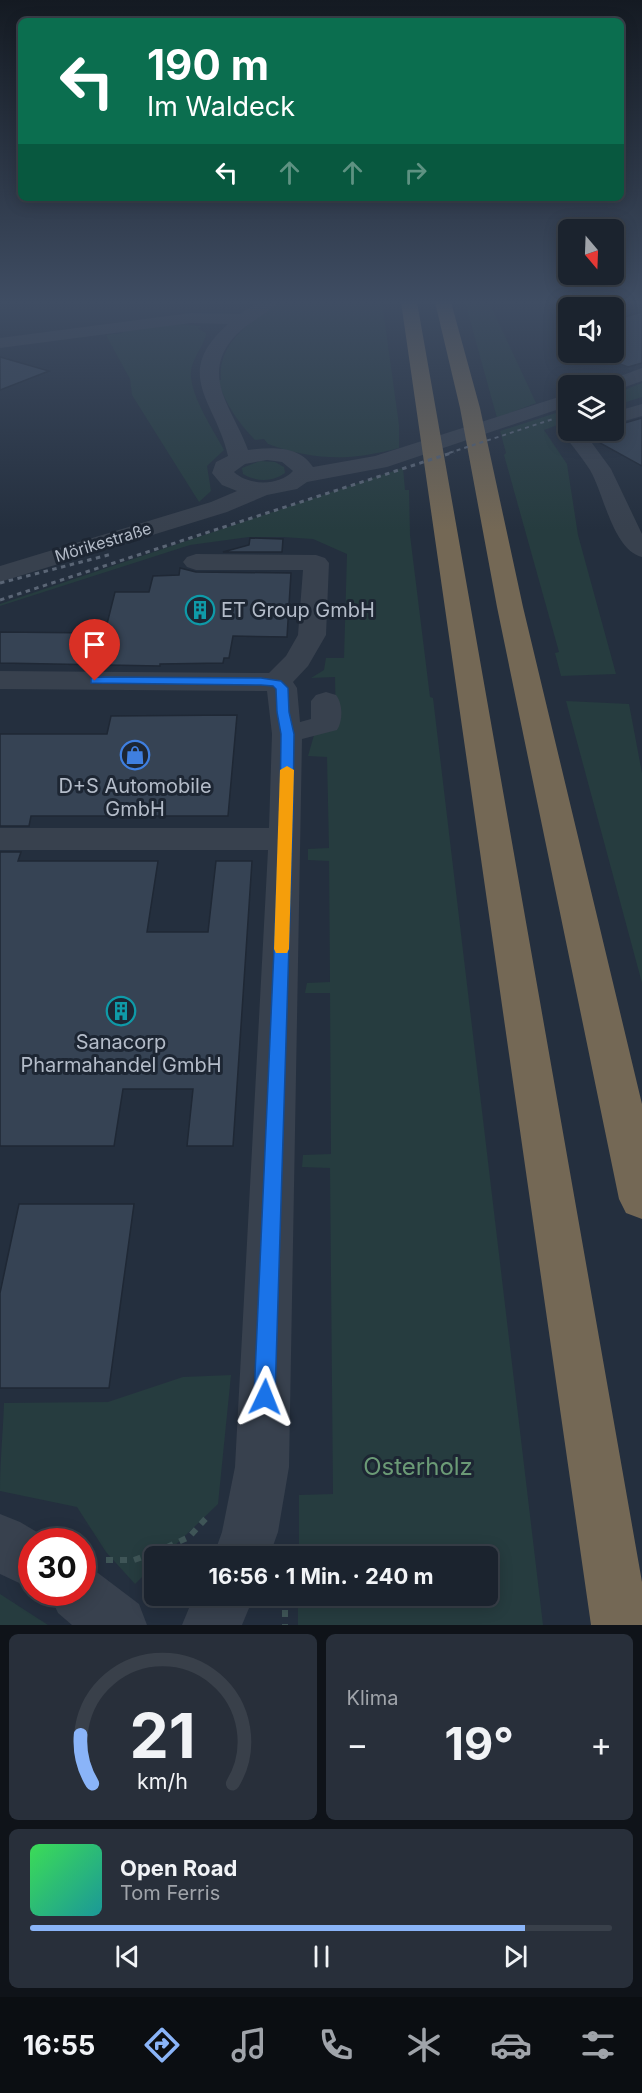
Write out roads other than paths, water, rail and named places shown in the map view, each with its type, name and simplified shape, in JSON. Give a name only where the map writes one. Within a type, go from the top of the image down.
[{"type":"highway","points":[[421,378],[620,1625]]},
{"type":"highway","points":[[462,378],[482,463],[510,607],[642,1199]]},
{"type":"street","points":[[209,378],[211,393],[227,422],[239,458]]},
{"type":"street","points":[[300,469],[291,483],[264,488],[233,483],[223,472],[230,462],[239,458],[267,454],[285,456],[300,469],[360,466],[558,403]]},
{"type":"street","points":[[624,415],[642,410]]},
{"type":"street","points":[[227,422],[267,454]]},
{"type":"street","points":[[579,441],[600,469],[628,533],[642,550]]},
{"type":"street","name":"Mörikestraße","points":[[205,510],[233,483]]},
{"type":"street","name":"Mörikestraße","points":[[0,574],[235,501],[264,488]]},
{"type":"street","points":[[196,562],[316,563],[312,635],[298,660],[276,683]]},
{"type":"street","points":[[0,680],[276,683],[282,688],[287,734],[285,839],[262,1467],[250,1532],[245,1546]]},
{"type":"street","points":[[287,734],[326,724],[326,701]]},
{"type":"street","points":[[0,839],[285,839]]},
{"type":"street","points":[[0,1542],[18,1553]]},
{"type":"street","points":[[96,1587],[118,1625]]},
{"type":"street","points":[[211,1625],[220,1606]]},
{"type":"railway","points":[[449,453],[553,419]]},
{"type":"railway","points":[[0,600],[454,452]]},
{"type":"railway","points":[[0,583],[112,554]]},
{"type":"place","name":"ET Group GmbH","points":[[200,610]]},
{"type":"place","name":"D+S Automobile GmbH","points":[[135,755]]},
{"type":"place","name":"Sanacorp Pharmahandel GmbH","points":[[121,1011]]},
{"type":"park label","name":"Osterholz","points":[[418,1467]]}]
